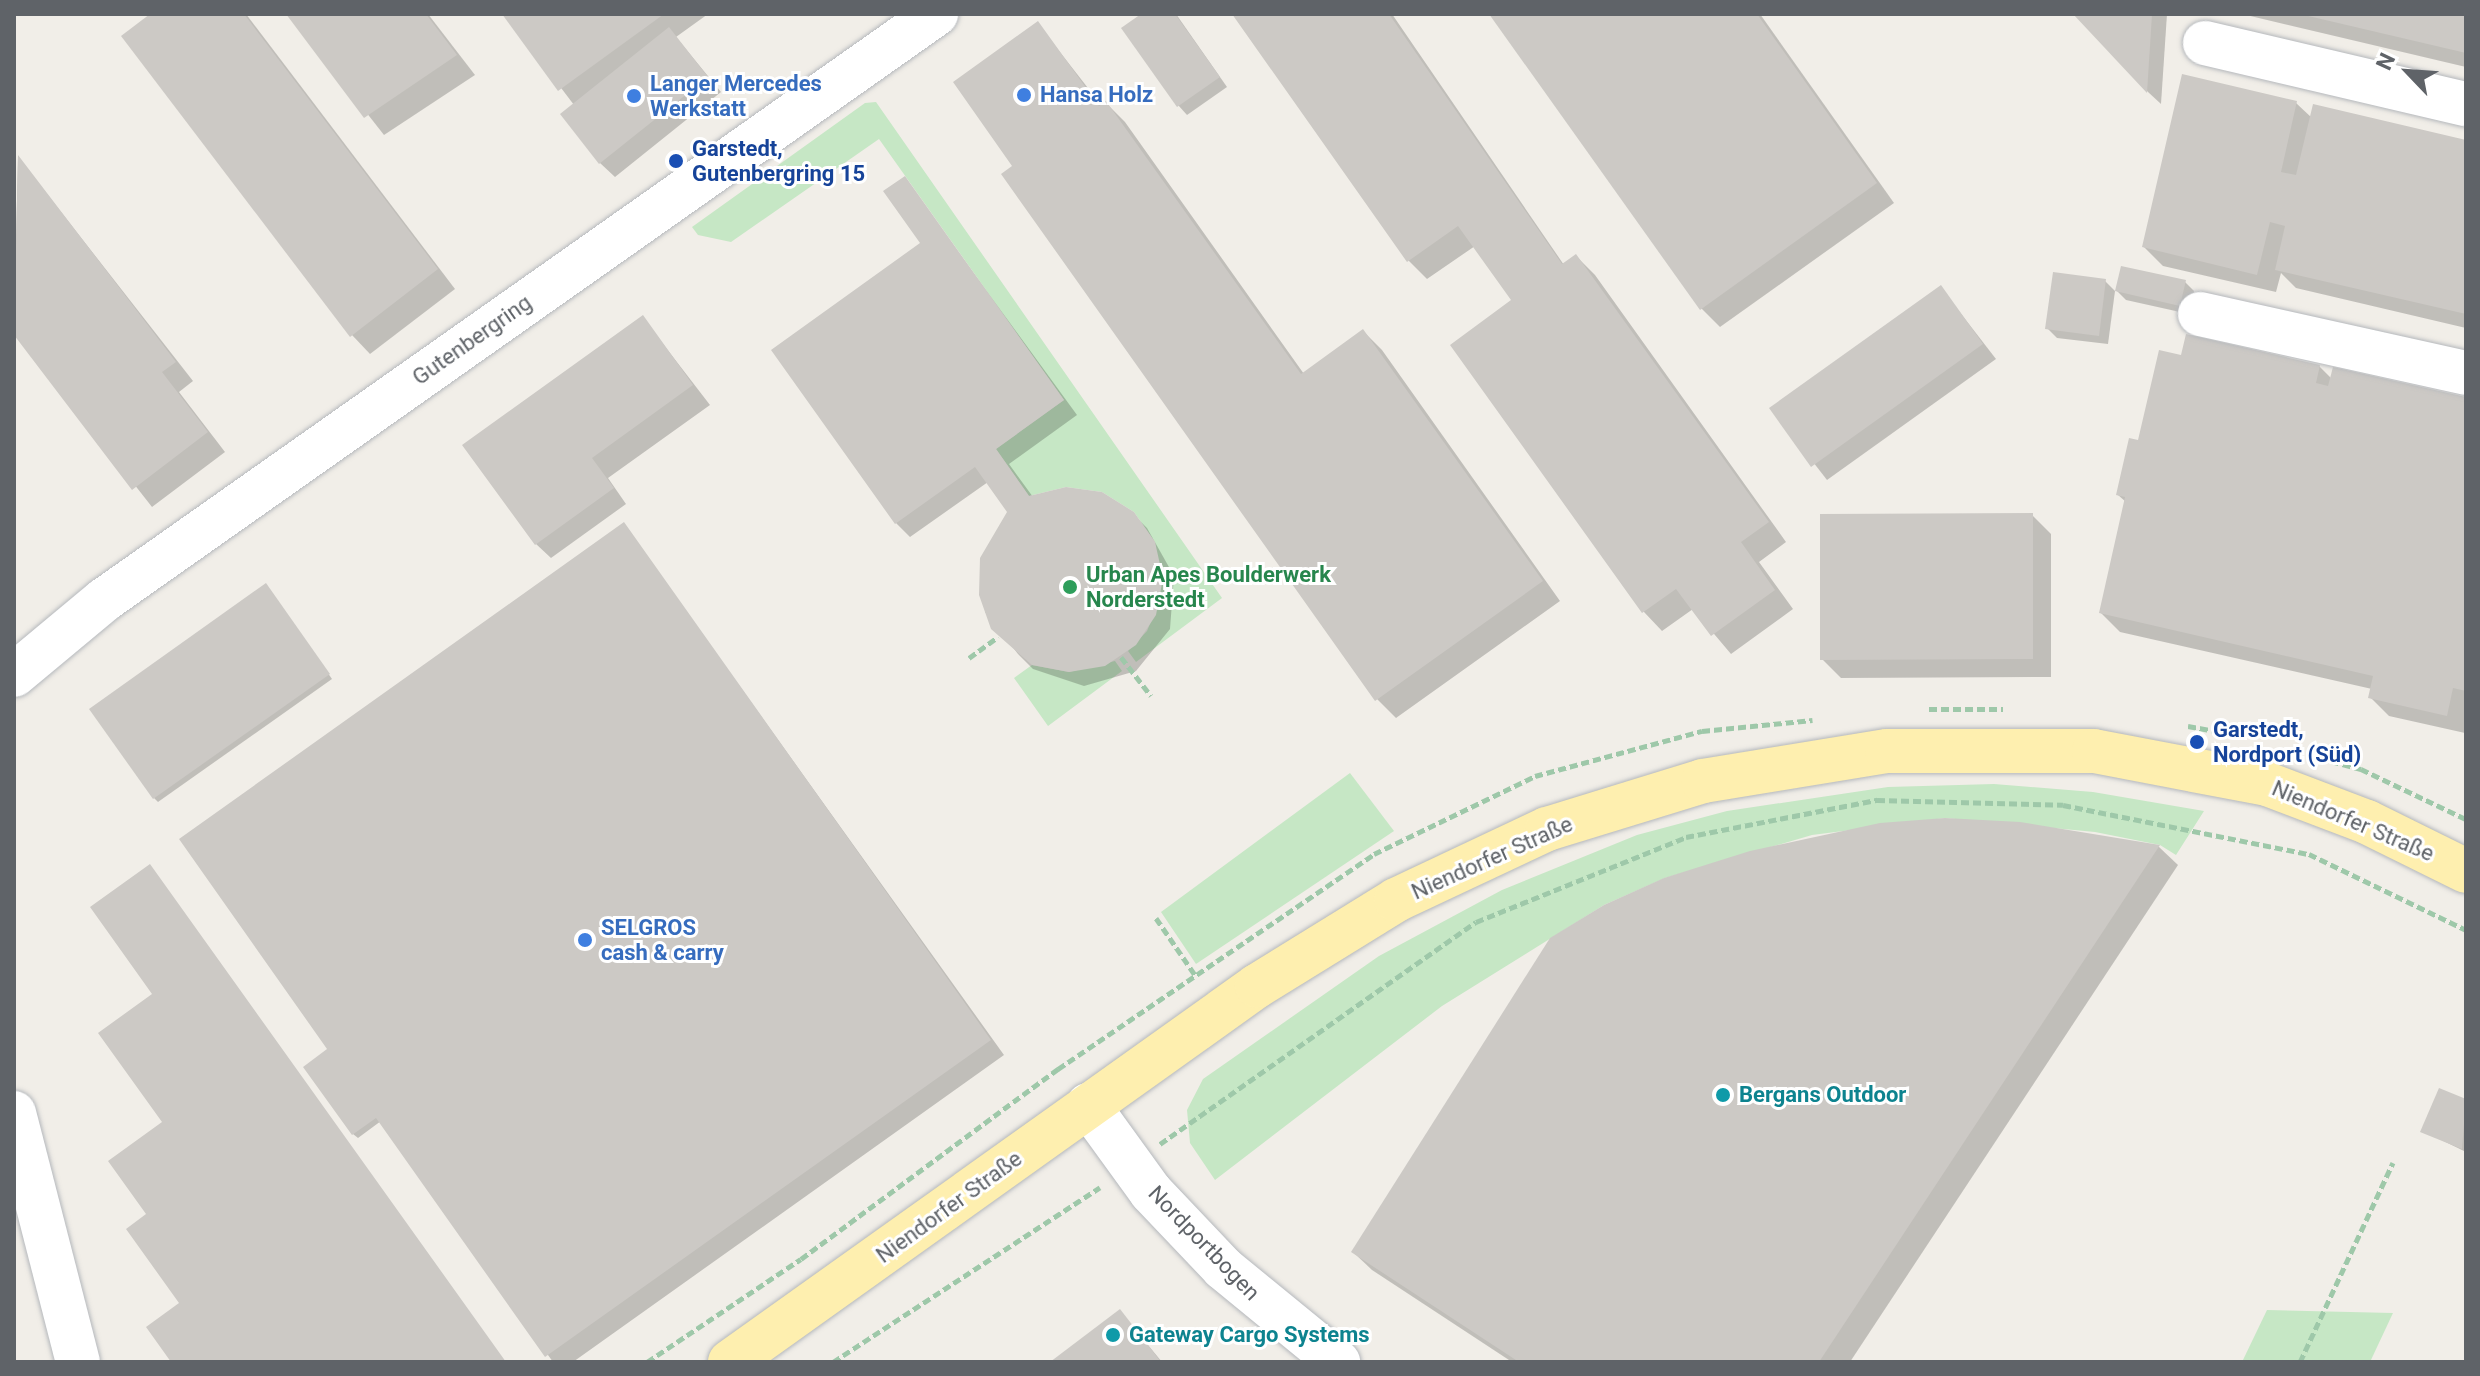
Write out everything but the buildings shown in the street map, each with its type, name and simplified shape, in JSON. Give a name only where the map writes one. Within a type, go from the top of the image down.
[{"type":"main road","name":"Niendorfer Straße","points":[[730,1362],[1257,986],[1396,900],[1547,829],[1703,781],[1887,751],[2094,751],[2267,784],[2367,822],[2466,871]]},
{"type":"street","name":"Gutenbergring","points":[[14,675],[104,600],[936,14]]},
{"type":"street","points":[[2205,43],[2466,104]]},
{"type":"street","points":[[2200,314],[2466,373]]},
{"type":"street","name":"Nordportbogen","points":[[1088,1105],[1131,1165],[1223,1268],[1338,1362]]},
{"type":"street","points":[[14,1113],[78,1362]]},
{"type":"path","points":[[969,658],[998,637]]},
{"type":"path","points":[[1121,657],[1151,696]]},
{"type":"path","points":[[1917,710],[1963,705],[2009,710]]},
{"type":"path","points":[[647,1362],[801,1259],[1195,975],[1374,854],[1535,776],[1702,731],[1825,719]]},
{"type":"path","points":[[2178,725],[2239,736]]},
{"type":"path","points":[[2300,752],[2361,769],[2466,819]]},
{"type":"path","points":[[833,1362],[1131,1165],[1476,922],[1686,837],[1877,800],[2063,805],[2309,854],[2466,930]]},
{"type":"path","points":[[1156,918],[1195,975]]},
{"type":"path","points":[[2300,1362],[2393,1163]]},
{"type":"green space","points":[[876,102],[1222,598],[1136,662],[1128,651],[1147,631],[1161,597],[1155,542],[1134,512],[1102,492],[1066,487],[1029,496],[996,449],[1064,400],[879,139],[731,242],[698,235],[692,227],[865,103]]},
{"type":"green space","points":[[1115,661],[1122,671],[1048,726],[1014,678],[1032,665],[1069,672]]},
{"type":"green space","points":[[1350,773],[1394,831],[1196,964],[1161,912]]},
{"type":"green space","points":[[1994,784],[2093,792],[2204,811],[2176,855],[2160,845],[2095,832],[1945,818],[1812,835],[1665,878],[1604,905],[1442,1006],[1215,1180],[1190,1143],[1187,1110],[1203,1079],[1379,956],[1502,890],[1637,835],[1727,811],[1888,787]]},
{"type":"green space","points":[[2267,1310],[2393,1313],[2370,1362],[2242,1362]]},
{"type":"place","name":"Hansa Holz","points":[[1024,95]]},
{"type":"place","name":"Langer Mercedes Werkstatt","points":[[634,96]]},
{"type":"place","name":"Garstedt, Gutenbergring 15","points":[[676,161]]},
{"type":"place","name":"Urban Apes Boulderwerk Norderstedt","points":[[1070,587]]},
{"type":"place","name":"Garstedt, Nordport (Süd)","points":[[2197,742]]},
{"type":"place","name":"SELGROS cash & carry","points":[[585,940]]},
{"type":"place","name":"Bergans Outdoor","points":[[1723,1095]]},
{"type":"place","name":"Gateway Cargo Systems","points":[[1113,1335]]}]
